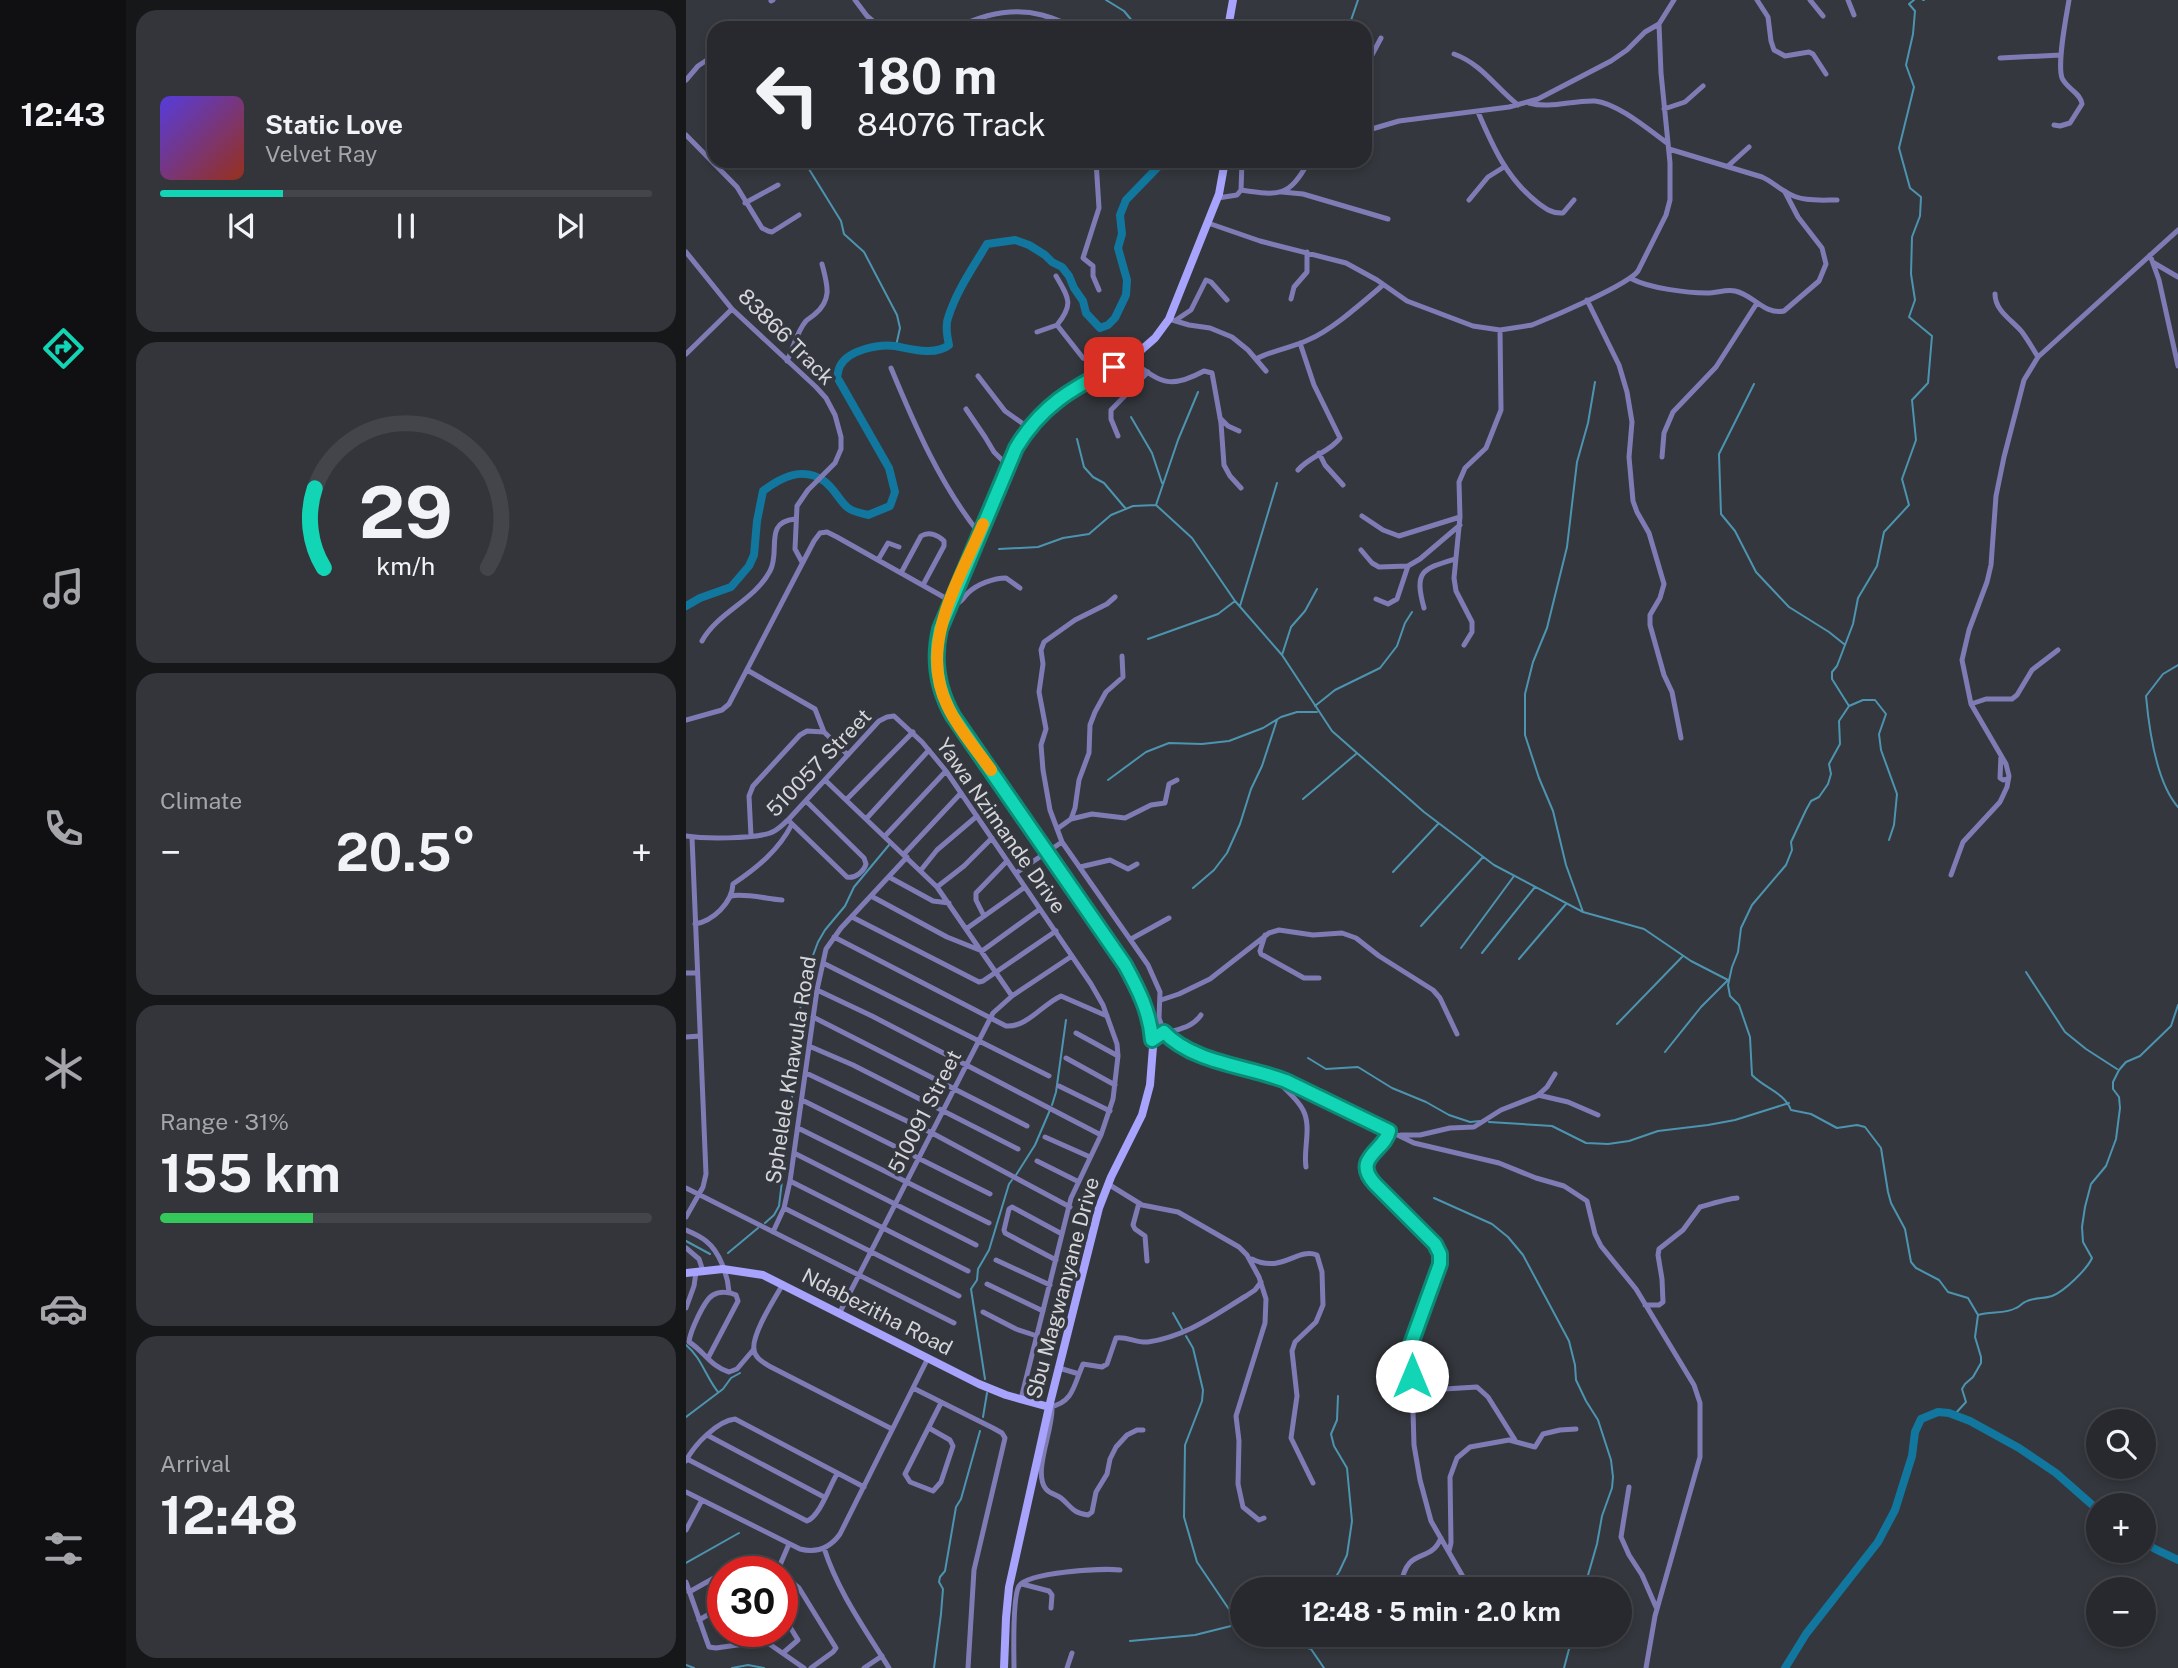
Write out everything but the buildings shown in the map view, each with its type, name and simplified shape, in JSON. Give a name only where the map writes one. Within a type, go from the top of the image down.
[{"type":"main road","points":[[1229,21],[1233,0]]},
{"type":"main road","name":"Sbu Magwanyane Drive","points":[[1004,1668],[1008,1595],[1059,1368],[1099,1208],[1144,1107],[1152,1071],[1152,1040],[1143,999],[1125,965],[953,716],[943,696],[937,670],[937,649],[940,629],[950,601],[1008,466],[1029,428],[1058,398],[1129,359],[1147,346],[1172,319],[1217,198],[1223,168]]},
{"type":"main road","name":"Ndabezitha Road","points":[[686,1273],[723,1269],[756,1272],[979,1384],[1050,1407]]},
{"type":"street","points":[[855,0],[873,21]]},
{"type":"street","points":[[1372,129],[1399,121],[1529,103],[1580,79],[1627,50],[1645,32],[1659,23],[1674,0]]},
{"type":"street","points":[[1757,0],[1768,17],[1774,50],[1785,56],[1809,52],[1826,74]]},
{"type":"street","points":[[1810,0],[1823,16]]},
{"type":"street","points":[[1847,0],[1854,15]]},
{"type":"street","points":[[2054,125],[2070,123],[2082,104],[2081,99],[2062,78],[2061,55],[2069,0]]},
{"type":"street","points":[[974,21],[1012,12],[1043,15],[1059,21]]},
{"type":"street","points":[[1208,223],[1260,242],[1346,263],[1407,301],[1473,326],[1500,330],[1532,325],[1632,279],[1642,266],[1669,207],[1671,191],[1659,23]]},
{"type":"street","points":[[1372,55],[1381,38]]},
{"type":"street","points":[[1454,54],[1478,65],[1503,93],[1518,105]]},
{"type":"street","points":[[2000,58],[2061,55]]},
{"type":"street","points":[[686,80],[707,60]]},
{"type":"street","points":[[1664,109],[1685,102],[1703,86]]},
{"type":"street","points":[[1529,103],[1542,105],[1600,102],[1635,120],[1668,146],[1766,178],[1784,192],[1802,199],[1837,200]]},
{"type":"street","points":[[1478,112],[1504,167],[1523,190],[1553,213],[1563,213],[1574,200]]},
{"type":"street","points":[[686,135],[707,156]]},
{"type":"street","points":[[1728,166],[1749,147]]},
{"type":"street","points":[[1469,200],[1488,177],[1504,167]]},
{"type":"street","points":[[718,168],[729,179],[757,221],[770,232],[799,215]]},
{"type":"street","points":[[1096,168],[1099,208],[1083,258],[1093,266],[1093,276],[1099,290]]},
{"type":"street","points":[[1217,198],[1237,195],[1241,190],[1242,168]]},
{"type":"street","points":[[1282,192],[1299,179],[1305,168]]},
{"type":"street","points":[[745,203],[778,185]]},
{"type":"street","points":[[1241,190],[1267,194],[1303,194],[1388,219]]},
{"type":"street","points":[[1632,279],[1657,287],[1700,293],[1732,291],[1743,294],[1772,312],[1784,311],[1819,281],[1826,268],[1822,248],[1798,217],[1784,192]]},
{"type":"street","points":[[1951,876],[1963,842],[2000,802],[2006,792],[2008,779],[2007,764],[1971,704],[1964,676],[1963,653],[1991,565],[1996,496],[2024,380],[2038,357],[2178,230]]},
{"type":"street","name":"83866 Track","points":[[686,252],[732,309],[822,393],[832,409],[841,444],[835,463],[799,501],[795,519],[779,524],[773,564],[767,575],[745,601],[715,623],[702,641]]},
{"type":"street","points":[[1291,299],[1294,287],[1307,272],[1307,252]]},
{"type":"street","points":[[2150,255],[2178,366]]},
{"type":"street","points":[[2154,263],[2178,277]]},
{"type":"street","points":[[787,361],[800,330],[823,306],[827,298],[828,286],[822,264]]},
{"type":"street","points":[[1037,332],[1057,325],[1066,313],[1069,301],[1056,276]]},
{"type":"street","points":[[1172,319],[1185,315],[1193,308],[1205,281],[1211,282],[1227,300]]},
{"type":"street","points":[[1256,359],[1274,350],[1300,343],[1325,330],[1383,285]]},
{"type":"street","points":[[1995,294],[1997,305],[2022,332],[2038,357]]},
{"type":"street","points":[[1587,300],[1619,365],[1627,392],[1632,422],[1629,449],[1633,501],[1651,538],[1664,584],[1660,598],[1650,615],[1650,625],[1664,675],[1672,692],[1681,738]]},
{"type":"street","points":[[1662,457],[1664,433],[1673,412],[1716,367],[1757,303]]},
{"type":"street","points":[[686,354],[732,309]]},
{"type":"street","points":[[1172,319],[1189,325],[1210,327],[1230,335],[1266,371]]},
{"type":"street","points":[[1057,325],[1083,358],[1114,367]]},
{"type":"street","points":[[1464,645],[1472,627],[1455,587],[1455,559],[1460,525],[1459,488],[1465,468],[1486,448],[1503,404],[1500,330]]},
{"type":"street","points":[[1298,470],[1306,461],[1336,444],[1340,435],[1314,385],[1300,343]]},
{"type":"street","points":[[1129,359],[1158,379],[1174,383],[1210,371],[1220,418],[1224,465],[1241,488]]},
{"type":"street","points":[[891,368],[923,444],[958,504],[979,533]]},
{"type":"street","points":[[1118,436],[1111,419],[1111,410],[1148,372]]},
{"type":"street","points":[[978,376],[1005,411],[1029,428]]},
{"type":"street","points":[[966,409],[994,452],[1008,466]]},
{"type":"street","points":[[1220,418],[1227,426],[1239,431]]},
{"type":"street","points":[[1320,453],[1325,465],[1343,485]]},
{"type":"street","points":[[1362,516],[1383,530],[1399,536],[1460,517]]},
{"type":"street","points":[[795,519],[795,549],[802,562]]},
{"type":"street","points":[[1361,550],[1377,566],[1408,566],[1460,525]]},
{"type":"street","points":[[686,720],[726,708],[802,562],[817,536],[824,532],[878,559],[956,604],[974,589],[1002,578],[1009,579],[1020,588]]},
{"type":"street","points":[[901,573],[922,536],[927,533],[935,535],[944,541],[944,547],[923,585]]},
{"type":"street","points":[[878,559],[888,542],[899,547]]},
{"type":"street","points":[[1424,608],[1419,586],[1422,576],[1431,566],[1455,559]]},
{"type":"street","points":[[1376,598],[1388,604],[1397,599],[1408,566]]},
{"type":"street","points":[[1115,597],[1107,604],[1077,618],[1041,646],[1043,664],[1039,692],[1046,729],[1041,745],[1044,785],[1062,842],[1152,972],[1161,1000],[1159,1018],[1164,1032],[1173,1040],[1205,1057],[1274,1076],[1429,1148],[1499,1163],[1564,1186],[1579,1195],[1588,1204],[1595,1234],[1601,1246],[1636,1289],[1697,1391],[1700,1457],[1657,1609],[1646,1668]]},
{"type":"street","points":[[1971,704],[1986,699],[2012,699],[2032,670],[2058,650]]},
{"type":"street","points":[[1071,819],[1077,802],[1079,780],[1089,753],[1092,718],[1103,696],[1123,677],[1122,656]]},
{"type":"street","points":[[747,670],[815,709],[824,732],[848,755]]},
{"type":"street","name":"Yawa Nzimande Drive","points":[[891,716],[913,732],[946,771],[1056,931],[1103,1005],[1117,1044],[1115,1085],[1110,1111],[1077,1181],[1021,1399]]},
{"type":"street","name":"510057 Street","points":[[689,837],[751,836],[771,833],[790,822],[879,721],[891,716]]},
{"type":"street","points":[[751,836],[750,796],[753,786],[800,735],[807,731],[824,732]]},
{"type":"street","points":[[846,800],[913,732]]},
{"type":"street","points":[[866,818],[929,750]]},
{"type":"street","points":[[885,836],[946,771]]},
{"type":"street","points":[[825,780],[937,887],[1012,996]]},
{"type":"street","points":[[1056,829],[1071,819],[1088,814],[1120,818],[1151,805],[1164,803],[1170,784],[1177,780]]},
{"type":"street","name":"Sphelele Khawula Road","points":[[773,1232],[784,1208],[790,1181],[817,990],[826,949],[961,793]]},
{"type":"street","points":[[695,924],[711,919],[731,896],[733,884],[779,846],[790,822],[849,878],[866,866],[863,858],[806,801]]},
{"type":"street","points":[[921,870],[937,850],[977,816]]},
{"type":"street","points":[[686,1217],[706,1174],[689,837]]},
{"type":"street","points":[[937,887],[964,866],[992,838]]},
{"type":"street","points":[[1016,873],[1062,842]]},
{"type":"street","points":[[1080,867],[1110,860],[1128,869],[1137,864]]},
{"type":"street","points":[[984,916],[976,900],[976,893],[1007,861]]},
{"type":"street","points":[[889,877],[933,901],[949,904]]},
{"type":"street","points":[[966,929],[1025,887]]},
{"type":"street","points":[[731,896],[738,894],[782,900]]},
{"type":"street","points":[[871,896],[947,937],[982,951]]},
{"type":"street","points":[[982,951],[1040,909]]},
{"type":"street","points":[[852,917],[976,981],[982,981],[1056,931]]},
{"type":"street","points":[[1131,939],[1169,918]]},
{"type":"street","points":[[1161,1000],[1210,979],[1265,935],[1279,930],[1313,935],[1342,933],[1356,937],[1379,956],[1433,990],[1440,998],[1457,1034]]},
{"type":"street","points":[[1265,935],[1261,954],[1304,978],[1319,978]]},
{"type":"street","points":[[834,937],[1006,1026],[1016,1026],[1061,996],[1108,1017]]},
{"type":"street","name":"510091 Street","points":[[839,1312],[991,1017],[1012,996],[1072,956]]},
{"type":"street","points":[[823,962],[1049,1076]]},
{"type":"street","points":[[686,973],[697,973]]},
{"type":"street","points":[[817,990],[873,1016],[1101,1135]]},
{"type":"street","points":[[1152,1040],[1164,1032],[1191,1026],[1201,1015]]},
{"type":"street","points":[[813,1017],[1027,1126]]},
{"type":"street","points":[[1076,1033],[1118,1056]]},
{"type":"street","points":[[686,1037],[700,1036]]},
{"type":"street","points":[[810,1046],[1018,1149]]},
{"type":"street","points":[[1066,1058],[1115,1085]]},
{"type":"street","points":[[806,1073],[932,1133],[1070,1208]]},
{"type":"street","points":[[1398,1135],[1420,1135],[1450,1128],[1474,1128],[1490,1116],[1538,1095],[1555,1074]]},
{"type":"street","points":[[1274,1076],[1303,1110],[1307,1130],[1304,1147],[1306,1167]]},
{"type":"street","points":[[1059,1086],[1110,1111]]},
{"type":"street","points":[[1538,1095],[1568,1102],[1598,1115]]},
{"type":"street","points":[[802,1100],[990,1195]]},
{"type":"street","points":[[798,1128],[989,1223]]},
{"type":"street","points":[[1389,1131],[1387,1139],[1368,1159],[1368,1175],[1435,1244],[1441,1260],[1411,1344],[1415,1446],[1420,1480],[1430,1516],[1463,1577]]},
{"type":"street","points":[[1045,1137],[1090,1157]]},
{"type":"street","points":[[794,1153],[976,1245]]},
{"type":"street","points":[[1037,1161],[1077,1181]]},
{"type":"street","points":[[790,1181],[968,1271]]},
{"type":"street","points":[[1108,1184],[1139,1203],[1178,1212],[1238,1247],[1249,1258],[1261,1282],[1266,1304],[1265,1323],[1236,1420],[1239,1441],[1238,1484],[1242,1507],[1259,1520],[1264,1518]]},
{"type":"street","points":[[686,1188],[954,1323]]},
{"type":"street","points":[[1645,1305],[1659,1306],[1662,1303],[1658,1255],[1660,1247],[1683,1230],[1700,1207],[1737,1198]]},
{"type":"street","points":[[1139,1203],[1133,1225],[1145,1236],[1147,1261]]},
{"type":"street","points":[[1056,1259],[1005,1233],[1009,1209],[1012,1207],[1062,1234]]},
{"type":"street","points":[[784,1208],[959,1296]]},
{"type":"street","points":[[686,1230],[709,1243],[728,1279],[729,1292]]},
{"type":"street","points":[[686,1248],[695,1254],[700,1271],[686,1308]]},
{"type":"street","points":[[1249,1258],[1267,1265],[1277,1264],[1307,1252],[1317,1255],[1320,1261],[1322,1309],[1315,1322],[1295,1342],[1292,1351],[1297,1396],[1291,1438],[1313,1483]]},
{"type":"street","points":[[996,1260],[1050,1285]]},
{"type":"street","points":[[1050,1407],[1068,1399],[1083,1364],[1102,1367],[1107,1364],[1116,1338],[1124,1337],[1144,1342],[1182,1334],[1246,1296],[1261,1282]]},
{"type":"street","points":[[783,1284],[756,1336],[756,1356],[769,1366],[892,1429]]},
{"type":"street","points":[[987,1284],[1042,1311]]},
{"type":"street","points":[[708,1358],[738,1304],[736,1295],[729,1292],[711,1296],[688,1340],[716,1367],[732,1371],[737,1369],[754,1349]]},
{"type":"street","points":[[983,1312],[1016,1329],[1037,1336]]},
{"type":"street","points":[[686,1492],[789,1544],[805,1550],[824,1548],[840,1534],[928,1358]]},
{"type":"street","points":[[1059,1368],[1079,1374]]},
{"type":"street","points":[[1412,1388],[1428,1391],[1477,1387],[1488,1397],[1515,1440]]},
{"type":"street","points":[[913,1388],[993,1428],[1004,1436],[1005,1441],[974,1570],[968,1668]]},
{"type":"street","points":[[929,1429],[950,1440],[953,1446],[941,1482],[933,1491],[910,1482],[905,1474],[941,1403]]},
{"type":"street","points":[[837,1474],[816,1515],[807,1521],[687,1460],[694,1446],[727,1421],[735,1419],[864,1487]]},
{"type":"street","points":[[1448,1550],[1451,1543],[1450,1477],[1457,1458],[1463,1451],[1476,1445],[1515,1440],[1535,1447],[1543,1434],[1576,1429]]},
{"type":"street","points":[[1039,1465],[1049,1492],[1060,1497],[1074,1512],[1090,1515],[1096,1492],[1107,1474],[1110,1459],[1119,1442],[1132,1432],[1143,1430]]},
{"type":"street","points":[[707,1436],[824,1497]]},
{"type":"street","points":[[1629,1487],[1621,1537],[1657,1609]]},
{"type":"street","points":[[686,1530],[702,1500]]},
{"type":"street","points":[[1403,1577],[1410,1560],[1436,1548],[1441,1538]]},
{"type":"street","points":[[784,1556],[789,1544]]},
{"type":"street","points":[[824,1548],[833,1576],[889,1668]]},
{"type":"street","points":[[1014,1668],[1016,1607],[1021,1584],[1038,1577],[1070,1571],[1120,1570]]},
{"type":"street","points":[[686,1582],[707,1642]]},
{"type":"street","points":[[689,1592],[707,1582]]},
{"type":"street","points":[[1021,1584],[1049,1591],[1052,1595],[1051,1608]]},
{"type":"street","points":[[798,1587],[836,1648],[811,1668]]},
{"type":"street","points":[[699,1620],[707,1615]]},
{"type":"street","points":[[774,1647],[804,1668]]},
{"type":"street","points":[[783,1653],[790,1647]]},
{"type":"street","points":[[1067,1668],[1072,1653]]},
{"type":"street","points":[[1004,1655],[1014,1654]]},
{"type":"street","points":[[864,1668],[882,1656]]},
{"type":"waterway","points":[[1106,0],[1124,11],[1132,21]]},
{"type":"waterway","points":[[1351,21],[1358,0]]},
{"type":"waterway","points":[[1914,0],[1909,4],[1915,11],[1906,65],[1914,87],[1899,148],[1910,188],[1921,197],[1920,216],[1912,237],[1911,274],[1915,300],[1909,317],[1932,336],[1928,383],[1912,400],[1916,440],[1902,479],[1909,505],[1884,532],[1877,566],[1858,598],[1853,624],[1837,666],[1832,672],[1832,679],[1849,706],[1839,721],[1840,744],[1829,764],[1831,774],[1828,784],[1806,810],[1791,842],[1792,850],[1786,865],[1752,905],[1741,928],[1738,952],[1728,985],[1730,996],[1739,1005],[1750,1037],[1752,1075],[1779,1094],[1791,1110],[1811,1114],[1837,1128],[1857,1125],[1865,1127],[1881,1148],[1888,1192],[1905,1229],[1911,1262],[1916,1268],[1939,1280],[1948,1292],[1968,1298],[1978,1315],[1975,1337],[1981,1363],[1962,1389],[1966,1402],[1954,1415]]},
{"type":"waterway","points":[[808,168],[841,221],[844,234],[864,252],[897,315],[900,328],[896,346]]},
{"type":"waterway","points":[[686,606],[731,587],[749,566],[754,555],[763,491],[777,481],[792,475],[808,474],[828,484],[851,510],[868,515],[890,506],[895,492],[889,468],[837,377],[839,367],[856,352],[872,347],[895,346],[930,351],[949,345],[947,324],[951,308],[987,244],[1015,240],[1045,255],[1062,267],[1069,276],[1083,301],[1086,313],[1100,328],[1108,325],[1115,318],[1126,295],[1127,280],[1118,248],[1122,234],[1120,215],[1126,200],[1157,168]]},
{"type":"waterway","points":[[1583,912],[1566,865],[1553,811],[1525,735],[1525,694],[1533,662],[1547,628],[1567,547],[1577,462],[1588,423],[1595,382]]},
{"type":"waterway","points":[[1754,384],[1719,454],[1721,514],[1735,531],[1756,572],[1789,607],[1844,644]]},
{"type":"waterway","points":[[1156,505],[1198,392]]},
{"type":"waterway","points":[[1131,417],[1152,453],[1162,483]]},
{"type":"waterway","points":[[1077,439],[1084,467],[1093,477],[1104,483],[1126,509]]},
{"type":"waterway","points":[[1240,606],[1277,483]]},
{"type":"waterway","points":[[999,549],[1038,547],[1063,538],[1089,534],[1111,515],[1133,506],[1156,505],[1192,538],[1235,601],[1282,655],[1332,731],[1424,812],[1494,865],[1583,912],[1644,929],[1691,961],[1728,980],[1701,1007],[1665,1052]]},
{"type":"waterway","points":[[1282,655],[1291,627],[1305,611],[1317,589]]},
{"type":"waterway","points":[[1148,639],[1218,614],[1235,601]]},
{"type":"waterway","points":[[1315,706],[1335,690],[1380,668],[1397,646],[1412,612]]},
{"type":"waterway","points":[[2178,665],[2163,674],[2146,696],[2159,770],[2178,807]]},
{"type":"waterway","points":[[1849,706],[1863,700],[1875,700],[1886,714],[1879,734],[1881,750],[1897,794],[1894,825],[1889,840]]},
{"type":"waterway","points":[[1108,780],[1146,752],[1169,743],[1229,741],[1263,728],[1281,717],[1297,712],[1317,712]]},
{"type":"waterway","points":[[1193,888],[1214,870],[1227,853],[1262,766],[1277,720]]},
{"type":"waterway","points":[[1303,799],[1356,754]]},
{"type":"waterway","points":[[1393,872],[1438,824]]},
{"type":"waterway","points":[[765,1223],[779,1206],[799,1039],[798,1022],[809,966],[825,930],[845,906],[854,887],[889,845]]},
{"type":"waterway","points":[[1421,926],[1483,857]]},
{"type":"waterway","points":[[1461,948],[1514,876]]},
{"type":"waterway","points":[[1482,953],[1535,887]]},
{"type":"waterway","points":[[1519,959],[1566,904]]},
{"type":"waterway","points":[[1617,1024],[1682,957]]},
{"type":"waterway","points":[[2026,972],[2065,1032],[2117,1069]]},
{"type":"waterway","points":[[1978,1315],[2008,1311],[2028,1300],[2052,1296],[2069,1285],[2089,1263],[2092,1258],[2083,1242],[2082,1227],[2091,1184],[2106,1166],[2116,1139],[2120,1108],[2113,1082],[2126,1062],[2140,1056],[2171,1026],[2178,1005]]},
{"type":"waterway","points":[[1052,1105],[1066,1020]]},
{"type":"waterway","points":[[1308,1058],[1326,1069],[1358,1067],[1392,1088],[1449,1115],[1470,1122],[1480,1121]]},
{"type":"waterway","points":[[1489,1122],[1552,1126],[1586,1143],[1608,1144],[1629,1141],[1658,1131],[1735,1120],[1789,1103]]},
{"type":"waterway","points":[[1016,1175],[1035,1145],[1050,1110]]},
{"type":"waterway","points":[[985,1379],[971,1289],[989,1250],[1012,1180]]},
{"type":"waterway","points":[[1434,1198],[1492,1224],[1508,1237],[1523,1255],[1569,1341],[1576,1380],[1598,1420],[1611,1460],[1613,1477],[1587,1577]]},
{"type":"waterway","points":[[728,1253],[758,1228]]},
{"type":"waterway","points":[[686,1241],[710,1254]]},
{"type":"waterway","points":[[1173,1313],[1182,1329]]},
{"type":"waterway","points":[[1186,1336],[1193,1348],[1203,1390],[1202,1401],[1185,1445],[1184,1517],[1197,1562],[1230,1611]]},
{"type":"waterway","points":[[686,1345],[696,1355],[718,1392]]},
{"type":"waterway","points":[[686,1417],[740,1373]]},
{"type":"waterway","points":[[983,1417],[987,1393]]},
{"type":"waterway","points":[[1335,1577],[1347,1555],[1352,1521],[1347,1468],[1334,1446],[1331,1434],[1337,1420],[1338,1396]]},
{"type":"waterway","points":[[1785,1668],[1806,1634],[1878,1542],[1895,1510],[1912,1456],[1915,1432],[1921,1419],[1938,1412],[1970,1421],[2019,1448],[2056,1473],[2086,1499]]},
{"type":"waterway","points":[[934,1668],[943,1589],[939,1582],[945,1571],[956,1507],[961,1499],[980,1431]]},
{"type":"waterway","points":[[686,1563],[739,1533]]},
{"type":"waterway","points":[[2156,1549],[2178,1560]]},
{"type":"waterway","points":[[1130,1641],[1195,1635],[1230,1626]]},
{"type":"waterway","points":[[1304,1647],[1311,1649]]},
{"type":"waterway","points":[[1311,1647],[1324,1668]]},
{"type":"waterway","points":[[1564,1668],[1570,1647]]},
{"type":"waterway","points":[[686,1665],[694,1668]]},
{"type":"waterway","points":[[732,1668],[748,1665],[764,1668]]},
{"type":"slow traffic","points":[[983,524],[940,629],[936,660],[947,706],[991,770]]},
{"type":"route","points":[[1114,367],[1058,398],[1029,428],[1016,448],[940,629],[936,660],[940,685],[953,716],[1125,965],[1143,999],[1152,1040],[1164,1032],[1168,1037],[1205,1057],[1286,1081],[1389,1131],[1387,1139],[1368,1159],[1368,1175],[1435,1244],[1441,1260],[1411,1344],[1412,1376]]}]
